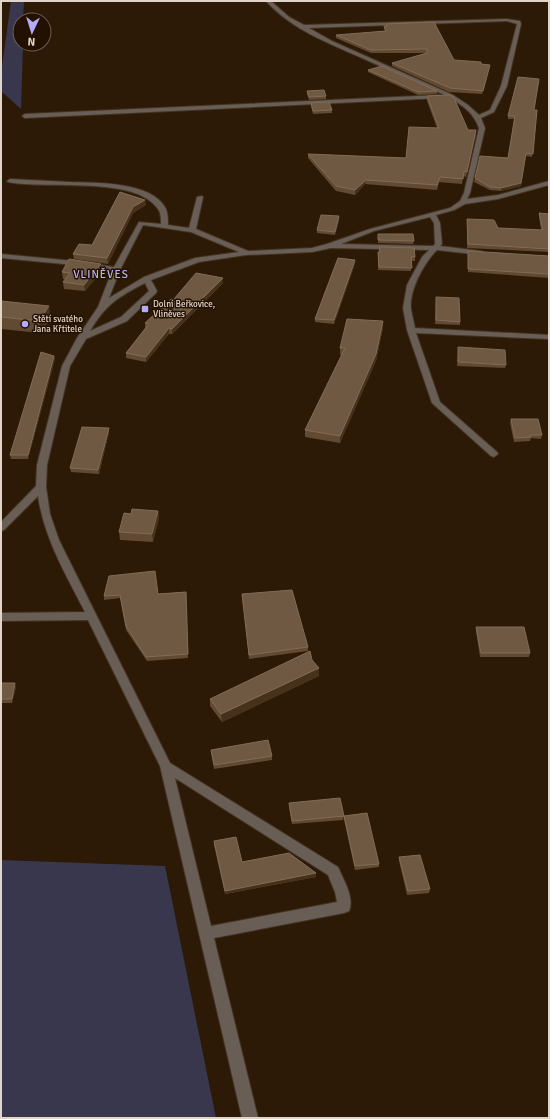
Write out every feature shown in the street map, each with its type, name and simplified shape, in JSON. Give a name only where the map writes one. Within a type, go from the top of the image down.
[{"type":"street","points":[[268,1],[287,18],[302,27],[340,47],[451,96],[466,106],[478,117],[482,128],[467,194],[463,202]]},
{"type":"street","points":[[302,27],[507,20],[518,22],[519,24],[504,86],[492,112],[478,117]]},
{"type":"street","points":[[25,116],[451,96]]},
{"type":"street","points":[[10,181],[110,186],[130,189],[145,194],[155,201],[163,210],[165,225]]},
{"type":"street","points":[[102,307],[121,293],[147,279],[198,260],[246,252],[312,250],[329,246],[372,230],[452,209],[463,202],[498,197],[549,183]]},
{"type":"street","points":[[192,230],[200,196]]},
{"type":"street","points":[[432,214],[437,223],[439,244],[426,257],[411,285],[407,308],[411,330],[436,403],[494,454]]},
{"type":"street","points":[[246,252],[192,230],[165,225],[141,223],[116,270],[102,307],[81,338],[66,366],[42,464],[41,487],[45,514],[54,540],[166,766],[250,1118]]},
{"type":"street","points":[[329,246],[435,248],[491,253]]},
{"type":"street","points":[[1,256],[74,263],[116,270]]},
{"type":"street","points":[[81,338],[124,320],[153,291],[147,279]]},
{"type":"street","points":[[411,330],[549,337]]},
{"type":"street","points":[[1,527],[41,487]]},
{"type":"street","points":[[1,617],[92,616]]},
{"type":"street","points":[[166,766],[333,871],[342,892],[344,907],[206,933]]},
{"type":"shaded area","points":[[11,1],[24,1],[23,12],[12,12],[12,52],[23,52],[21,109],[1,91],[1,74]]},
{"type":"shaded area","points":[[1,860],[165,866],[216,1118],[1,1118]]},
{"type":"building","points":[[434,22],[454,60],[481,62],[481,64],[490,65],[483,91],[450,88],[392,63],[427,53],[427,49],[371,50],[336,35],[386,31],[384,26],[387,26],[386,24]]},
{"type":"building","points":[[382,66],[437,91],[418,92],[368,70]]},
{"type":"building","points":[[518,77],[539,79],[534,110],[537,110],[533,154],[526,153],[521,183],[501,188],[490,187],[475,178],[480,156],[508,158],[515,116],[508,116]]},
{"type":"building","points":[[324,90],[326,96],[309,97],[307,91]]},
{"type":"building","points":[[450,95],[454,98],[468,130],[476,130],[467,172],[464,171],[463,179],[440,177],[437,185],[366,180],[355,190],[336,186],[308,154],[406,158],[409,127],[439,128],[427,96]]},
{"type":"building","points":[[329,102],[332,110],[313,111],[311,103]]},
{"type":"building","points":[[120,192],[145,200],[133,207],[107,258],[73,254],[79,244],[92,245]]},
{"type":"building","points":[[539,213],[549,214],[549,249],[468,244],[467,219],[494,220],[498,228],[543,230]]},
{"type":"building","points":[[321,215],[339,216],[335,232],[317,230]]},
{"type":"building","points":[[378,234],[413,234],[414,241],[378,240]]},
{"type":"building","points":[[379,247],[414,248],[415,257],[411,257],[412,268],[379,267]]},
{"type":"building","points":[[468,251],[549,256],[549,274],[468,269]]},
{"type":"building","points":[[338,258],[355,260],[334,320],[315,319]]},
{"type":"building","points":[[69,259],[101,264],[84,285],[63,282],[70,273],[62,272]]},
{"type":"building","points":[[196,273],[223,278],[172,329],[169,328],[146,357],[126,353],[149,324],[145,323],[171,299],[174,299]]},
{"type":"building","points":[[436,297],[459,298],[460,322],[436,320]]},
{"type":"building","points":[[1,301],[49,306],[39,321],[1,317]]},
{"type":"building","points":[[347,319],[383,321],[376,354],[340,436],[305,430],[345,348],[340,348]]},
{"type":"building","points":[[458,347],[505,350],[506,365],[458,362]]},
{"type":"building","points":[[41,352],[54,356],[28,455],[10,455]]},
{"type":"building","points":[[511,419],[538,419],[542,435],[530,435],[531,437],[515,438]]},
{"type":"building","points":[[82,427],[109,428],[98,470],[70,468]]},
{"type":"building","points":[[132,509],[158,511],[152,534],[119,532],[124,513],[131,514]]},
{"type":"building","points":[[155,571],[158,594],[186,592],[188,654],[146,657],[126,626],[120,595],[104,596],[109,576]]},
{"type":"building","points":[[292,590],[308,647],[249,655],[242,594]]},
{"type":"building","points":[[476,627],[524,627],[530,653],[481,653]]},
{"type":"building","points":[[310,651],[312,660],[319,668],[221,714],[210,699]]},
{"type":"building","points":[[1,683],[15,683],[12,699],[1,699]]},
{"type":"building","points":[[268,740],[272,756],[214,765],[211,750]]},
{"type":"building","points":[[340,798],[344,816],[292,821],[289,803]]},
{"type":"building","points":[[367,813],[379,864],[355,866],[344,816]]},
{"type":"building","points":[[236,837],[242,862],[289,853],[316,873],[225,891],[214,841]]},
{"type":"building","points":[[420,855],[430,889],[408,891],[399,857]]},
{"type":"place","name":"Dolní Beřkovice, Vliněves","points":[[145,309]]},
{"type":"place","name":"Stětí svatého Jana Křtitele","points":[[25,324]]},
{"type":"district","name":"VLINĚVES","points":[[101,274]]}]
